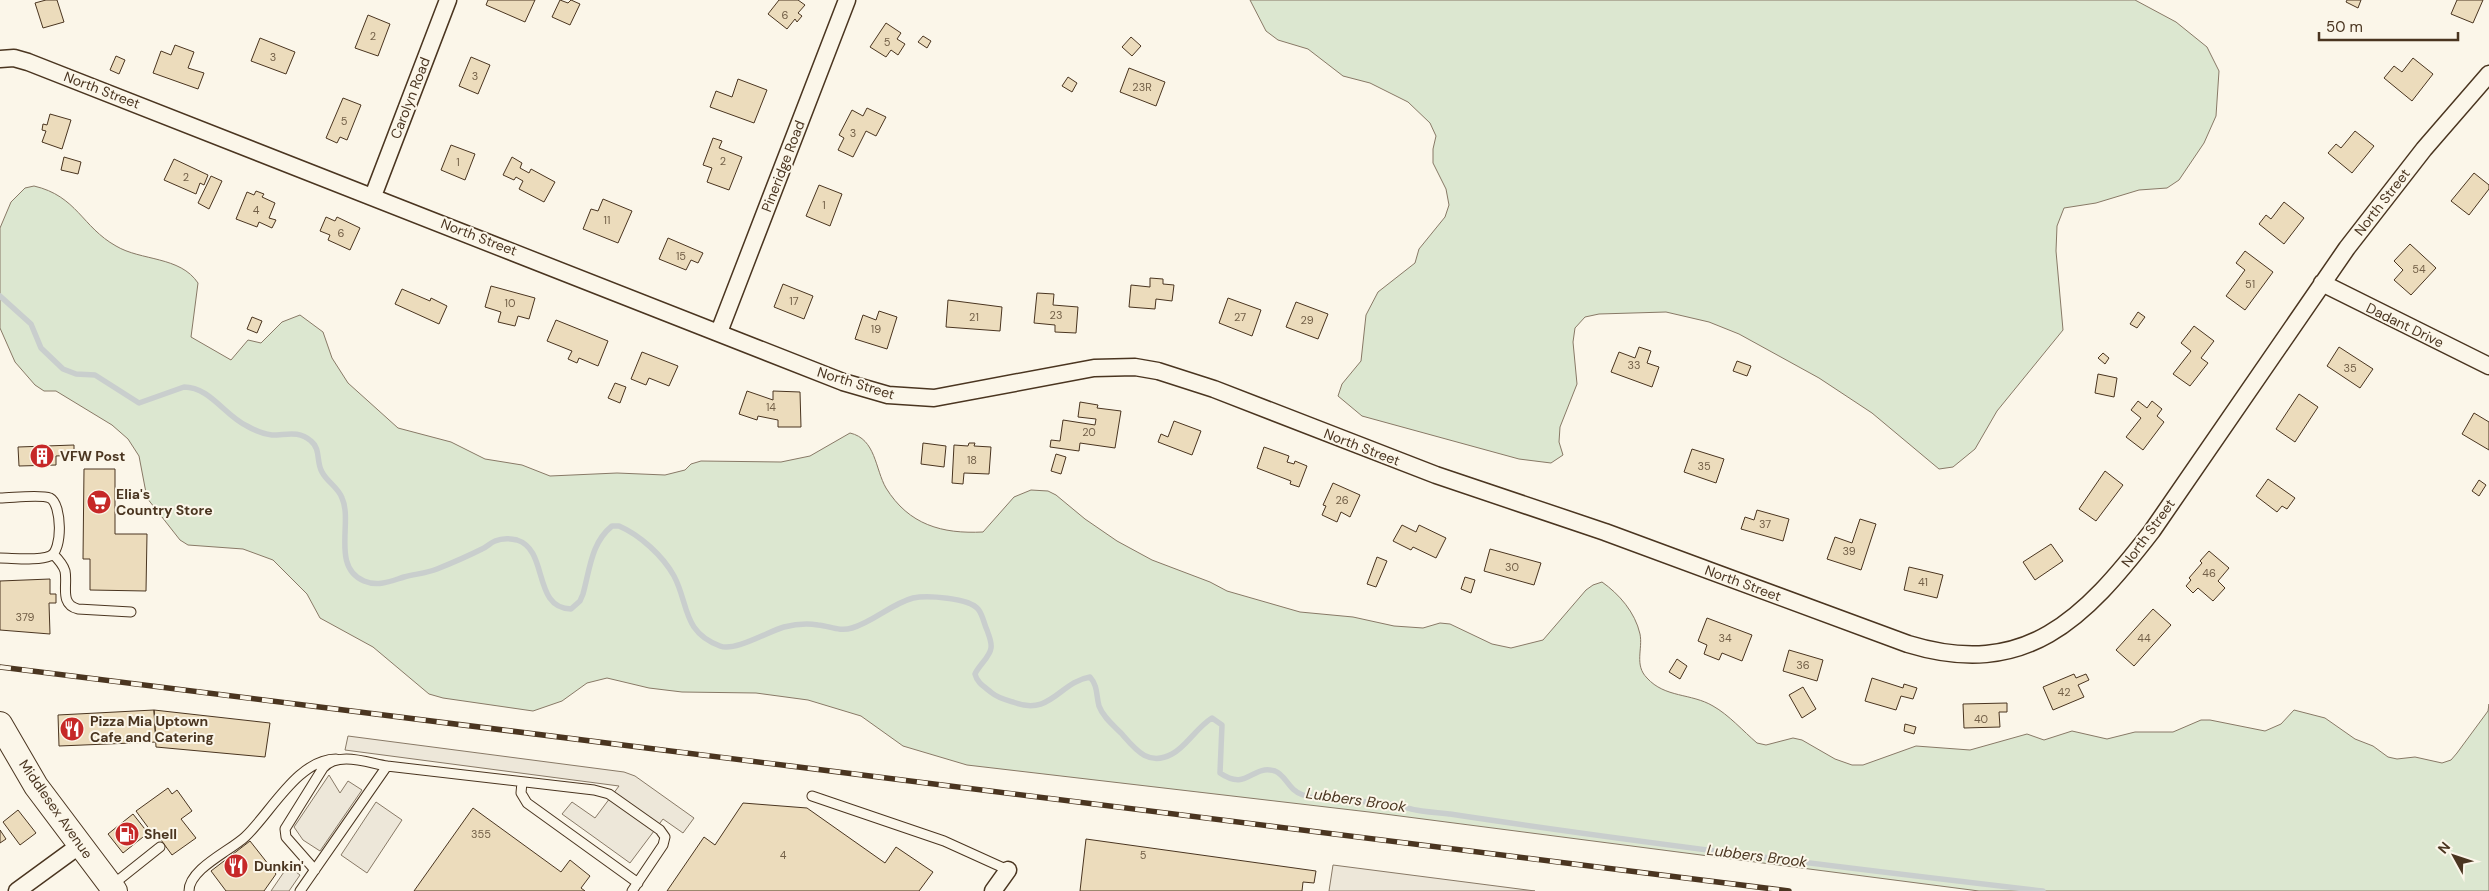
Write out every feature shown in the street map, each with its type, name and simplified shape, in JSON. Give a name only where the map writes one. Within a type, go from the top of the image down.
[{"type":"main road","name":"Middlesex Avenue","points":[[0,724],[36,786],[113,888]]},
{"type":"street","name":"Carolyn Road","points":[[373,196],[448,0]]},
{"type":"street","name":"Pineridge Road","points":[[719,332],[847,0]]},
{"type":"street","name":"North Street","points":[[0,59],[14,58],[28,62],[843,382],[888,394],[912,398],[934,398],[1094,368],[1135,367],[1158,371],[1214,389],[1428,472],[1605,532],[1908,644],[1946,654],[1966,656],[2006,652],[2040,638],[2070,620],[2100,593],[2152,531],[2322,283],[2380,204],[2489,74]]},
{"type":"street","name":"Dadant Drive","points":[[2322,283],[2489,366]]},
{"type":"street","points":[[17,891],[80,845]]},
{"type":"street","points":[[993,891],[1008,870]]},
{"type":"lane","points":[[0,498],[44,497],[55,502],[58,511],[58,543],[53,554],[45,557],[0,558]]},
{"type":"lane","points":[[53,554],[65,571],[66,598],[70,605],[78,608],[131,612]]},
{"type":"lane","points":[[315,870],[286,837],[284,829],[323,768],[336,759]]},
{"type":"lane","points":[[189,891],[194,877],[244,838],[291,784],[319,763],[336,759],[387,766],[522,782],[605,793],[662,832],[664,843],[635,887],[527,803],[521,793],[522,782]]},
{"type":"lane","points":[[300,891],[387,766]]},
{"type":"lane","points":[[812,796],[944,841],[1008,870]]},
{"type":"lane","points":[[113,888],[160,847]]},
{"type":"green space","points":[[1250,0],[2135,0],[2176,22],[2207,47],[2219,71],[2216,116],[2204,143],[2179,180],[2167,188],[2139,190],[2096,203],[2064,208],[2057,226],[2056,251],[2063,330],[1997,411],[1975,449],[1953,467],[1939,469],[1872,413],[1819,378],[1739,334],[1709,322],[1666,312],[1599,314],[1585,317],[1575,328],[1573,342],[1577,384],[1560,427],[1559,442],[1563,455],[1551,463],[1519,459],[1362,416],[1338,396],[1342,384],[1361,361],[1366,315],[1378,292],[1415,263],[1419,249],[1445,217],[1449,205],[1446,189],[1433,163],[1433,149],[1436,136],[1430,123],[1408,102],[1370,83],[1343,76],[1308,49],[1278,40],[1266,31]]},
{"type":"green space","points":[[34,186],[60,197],[70,204],[95,230],[116,246],[126,251],[171,263],[190,274],[198,283],[191,337],[231,360],[248,340],[261,343],[282,322],[300,315],[323,332],[332,358],[348,383],[398,428],[451,442],[485,459],[522,465],[550,476],[617,473],[665,475],[685,470],[691,464],[701,461],[781,462],[810,456],[850,433],[859,436],[870,448],[882,480],[895,501],[916,519],[940,529],[983,532],[1014,497],[1031,490],[1048,491],[1117,541],[1152,560],[1210,582],[1227,591],[1300,612],[1353,617],[1394,626],[1423,628],[1440,623],[1450,624],[1492,644],[1511,648],[1543,640],[1586,590],[1602,582],[1620,598],[1634,618],[1641,640],[1641,668],[1647,678],[1654,684],[1670,692],[1713,706],[1730,718],[1757,743],[1766,745],[1793,738],[1802,740],[1835,759],[1852,765],[1863,765],[1916,746],[1970,750],[2027,734],[2044,740],[2072,731],[2107,739],[2135,732],[2173,732],[2201,720],[2210,720],[2265,731],[2281,724],[2294,710],[2325,718],[2355,739],[2373,746],[2388,757],[2397,759],[2415,757],[2442,763],[2451,760],[2457,753],[2488,711],[2489,704],[2489,891],[1979,891],[1369,812],[967,765],[903,746],[861,716],[808,700],[756,693],[682,692],[649,688],[607,678],[587,683],[562,701],[533,711],[443,698],[429,694],[373,647],[320,618],[307,594],[273,560],[243,549],[188,545],[180,540],[147,498],[139,456],[128,439],[112,425],[56,391],[44,391],[35,385],[15,362],[0,328],[0,228],[11,202],[25,188]]},
{"type":"shaded area","points":[[348,736],[624,772],[635,776],[694,818],[683,833],[663,819],[630,863],[562,814],[572,802],[595,818],[619,786],[345,750]]},
{"type":"shaded area","points":[[329,775],[340,793],[348,781],[362,790],[320,851],[303,840],[294,827]]},
{"type":"shaded area","points":[[376,802],[402,820],[367,873],[341,855]]},
{"type":"shaded area","points":[[1333,865],[1535,891],[1329,891]]},
{"type":"shaded area","points":[[288,866],[300,875],[289,891],[271,891]]},
{"type":"building","points":[[57,0],[64,22],[43,28],[35,3]]},
{"type":"building","points":[[488,0],[535,0],[525,22],[486,5]]},
{"type":"building","points":[[560,0],[568,3],[571,0],[580,4],[570,25],[552,17]]},
{"type":"building","points":[[779,0],[798,0],[805,5],[798,13],[802,16],[797,22],[795,19],[787,29],[768,14]]},
{"type":"building","points":[[2347,0],[2361,0],[2358,8],[2346,2]]},
{"type":"building","points":[[2457,0],[2483,0],[2473,23],[2451,14]]},
{"type":"building","points":[[368,15],[390,24],[378,56],[355,48]]},
{"type":"building","points":[[886,23],[901,33],[897,39],[905,44],[898,55],[891,50],[886,57],[870,47]]},
{"type":"building","points":[[923,36],[931,41],[927,48],[918,42]]},
{"type":"building","points":[[1131,37],[1141,46],[1132,56],[1122,47]]},
{"type":"building","points":[[260,38],[295,52],[286,74],[251,61]]},
{"type":"building","points":[[175,45],[194,52],[188,68],[204,73],[198,89],[153,73],[161,51],[171,55]]},
{"type":"building","points":[[116,56],[125,60],[119,74],[110,70]]},
{"type":"building","points":[[471,57],[490,65],[478,94],[459,86]]},
{"type":"building","points":[[2413,58],[2433,74],[2412,101],[2384,78],[2394,66],[2402,72]]},
{"type":"building","points":[[1129,68],[1165,82],[1156,106],[1120,92]]},
{"type":"building","points":[[1068,77],[1077,83],[1072,92],[1062,86]]},
{"type":"building","points":[[738,79],[767,90],[754,123],[710,107],[716,91],[732,97]]},
{"type":"building","points":[[343,98],[361,105],[347,140],[340,137],[337,143],[326,138]]},
{"type":"building","points":[[867,108],[886,117],[876,136],[866,131],[853,157],[838,150],[844,138],[839,135],[852,110],[863,116]]},
{"type":"building","points":[[50,114],[71,120],[62,149],[42,142],[46,131],[42,130],[43,124],[47,125]]},
{"type":"building","points":[[2355,131],[2374,146],[2352,173],[2328,153],[2336,144],[2341,148]]},
{"type":"building","points":[[713,138],[722,141],[719,148],[742,157],[729,190],[707,182],[712,168],[703,165]]},
{"type":"building","points":[[451,145],[475,154],[465,180],[441,170]]},
{"type":"building","points":[[64,157],[81,162],[78,174],[61,170]]},
{"type":"building","points":[[512,157],[522,163],[520,168],[529,173],[531,169],[555,182],[544,202],[519,189],[523,181],[516,177],[514,180],[503,175]]},
{"type":"building","points":[[174,159],[208,175],[204,185],[200,183],[196,194],[164,180]]},
{"type":"building","points":[[2474,173],[2489,185],[2489,189],[2469,215],[2451,201]]},
{"type":"building","points":[[211,176],[222,181],[209,209],[198,203]]},
{"type":"building","points":[[819,185],[842,194],[830,226],[806,216]]},
{"type":"building","points":[[256,191],[264,194],[262,197],[275,203],[269,218],[276,220],[272,228],[259,222],[257,227],[236,219],[247,192],[254,195]]},
{"type":"building","points":[[603,199],[632,211],[618,243],[583,229],[591,209],[598,211]]},
{"type":"building","points":[[2284,202],[2304,218],[2284,244],[2259,224],[2266,215],[2271,219]]},
{"type":"building","points":[[326,217],[335,221],[337,217],[360,228],[350,250],[328,240],[330,235],[320,231]]},
{"type":"building","points":[[668,238],[703,253],[698,263],[691,260],[686,270],[659,259]]},
{"type":"building","points":[[2410,244],[2436,268],[2411,295],[2394,280],[2403,270],[2394,261]]},
{"type":"building","points":[[2245,251],[2273,272],[2245,310],[2226,296],[2245,270],[2236,263]]},
{"type":"building","points":[[1150,278],[1163,279],[1163,284],[1174,285],[1172,301],[1156,299],[1155,309],[1129,307],[1131,285],[1150,287]]},
{"type":"building","points":[[783,284],[813,296],[804,319],[774,307]]},
{"type":"building","points":[[491,286],[535,298],[529,319],[518,316],[515,326],[498,322],[501,312],[485,307]]},
{"type":"building","points":[[402,289],[430,301],[431,298],[447,306],[439,324],[395,304]]},
{"type":"building","points":[[1037,293],[1054,294],[1053,305],[1078,307],[1076,333],[1055,332],[1055,325],[1034,323]]},
{"type":"building","points":[[1228,298],[1261,310],[1252,336],[1219,323]]},
{"type":"building","points":[[948,300],[1002,307],[1000,331],[946,327]]},
{"type":"building","points":[[1296,302],[1328,314],[1318,339],[1286,327]]},
{"type":"building","points":[[879,311],[897,317],[887,349],[855,339],[863,315],[876,320]]},
{"type":"building","points":[[2138,312],[2145,317],[2137,328],[2130,324]]},
{"type":"building","points":[[252,317],[262,321],[257,333],[247,329]]},
{"type":"building","points":[[556,320],[608,341],[598,366],[579,358],[577,363],[568,359],[572,351],[547,341]]},
{"type":"building","points":[[2194,326],[2214,341],[2201,358],[2208,363],[2190,386],[2173,374],[2191,351],[2181,343]]},
{"type":"building","points":[[1639,347],[1651,351],[1647,363],[1659,367],[1652,387],[1611,372],[1619,352],[1635,358]]},
{"type":"building","points":[[2339,347],[2373,369],[2360,388],[2327,366]]},
{"type":"building","points":[[642,352],[678,366],[669,386],[649,378],[646,385],[631,379]]},
{"type":"building","points":[[2103,353],[2109,358],[2105,364],[2098,358]]},
{"type":"building","points":[[1737,361],[1751,366],[1747,376],[1733,371]]},
{"type":"building","points":[[2098,374],[2117,378],[2114,397],[2095,393]]},
{"type":"building","points":[[615,383],[626,387],[620,403],[608,398]]},
{"type":"building","points":[[747,391],[773,400],[773,391],[800,392],[801,427],[778,427],[778,420],[758,416],[757,420],[739,414]]},
{"type":"building","points":[[2299,394],[2318,407],[2295,442],[2276,429]]},
{"type":"building","points":[[2138,401],[2147,408],[2152,401],[2162,409],[2157,416],[2164,422],[2143,450],[2126,437],[2141,418],[2131,410]]},
{"type":"building","points":[[1080,402],[1098,405],[1097,408],[1121,411],[1115,448],[1080,443],[1079,451],[1050,447],[1051,440],[1060,441],[1063,420],[1095,425],[1096,419],[1078,417]]},
{"type":"building","points":[[2474,413],[2489,422],[2489,450],[2462,434]]},
{"type":"building","points":[[1174,421],[1201,431],[1192,455],[1158,442],[1161,434],[1168,437]]},
{"type":"building","points":[[923,443],[946,446],[944,467],[921,464]]},
{"type":"building","points":[[969,443],[975,443],[974,446],[991,447],[989,474],[964,473],[963,484],[952,483],[954,445],[968,446]]},
{"type":"building","name":"VFW Post","points":[[74,445],[74,455],[56,456],[56,465],[19,466],[18,447]]},
{"type":"building","points":[[1264,447],[1289,456],[1287,462],[1294,464],[1295,461],[1307,466],[1299,487],[1290,484],[1291,481],[1257,468]]},
{"type":"building","points":[[1692,449],[1724,459],[1716,483],[1684,472]]},
{"type":"building","points":[[1056,454],[1066,457],[1061,474],[1051,471]]},
{"type":"building","name":"Elia's Country Store","points":[[84,469],[115,469],[115,534],[147,534],[146,591],[90,590],[90,559],[83,559]]},
{"type":"building","points":[[2105,471],[2123,485],[2096,521],[2079,509]]},
{"type":"building","points":[[2268,479],[2295,498],[2287,509],[2282,506],[2277,512],[2256,496]]},
{"type":"building","points":[[2479,480],[2486,485],[2479,496],[2472,491]]},
{"type":"building","points":[[1333,483],[1360,495],[1350,517],[1341,512],[1337,522],[1322,515],[1326,506],[1323,505]]},
{"type":"building","points":[[1757,510],[1789,519],[1783,541],[1741,529],[1745,517],[1754,520]]},
{"type":"building","points":[[1860,519],[1876,524],[1861,570],[1827,559],[1835,537],[1852,543]]},
{"type":"building","points":[[1402,525],[1416,532],[1419,525],[1446,538],[1436,558],[1413,547],[1411,550],[1393,541]]},
{"type":"building","points":[[2051,544],[2063,561],[2035,580],[2023,562]]},
{"type":"building","points":[[1490,549],[1541,563],[1534,585],[1484,571]]},
{"type":"building","points":[[2209,551],[2229,568],[2218,581],[2225,588],[2213,601],[2198,588],[2193,593],[2186,586],[2191,580],[2189,578],[2202,563],[2200,561]]},
{"type":"building","points":[[1377,557],[1387,561],[1376,587],[1367,584]]},
{"type":"building","points":[[1909,567],[1943,575],[1937,598],[1904,590]]},
{"type":"building","points":[[1465,577],[1475,580],[1471,593],[1461,589]]},
{"type":"building","points":[[50,579],[50,594],[56,594],[56,603],[49,603],[50,634],[0,630],[0,581]]},
{"type":"building","points":[[2153,609],[2171,625],[2134,666],[2116,650]]},
{"type":"building","points":[[1707,618],[1752,635],[1742,661],[1722,653],[1719,660],[1704,654],[1707,645],[1698,641]]},
{"type":"building","points":[[1789,650],[1823,660],[1817,681],[1783,671]]},
{"type":"building","points":[[1677,659],[1687,666],[1680,679],[1669,672]]},
{"type":"building","points":[[2074,674],[2076,678],[2086,674],[2089,680],[2078,685],[2084,697],[2053,710],[2043,687]]},
{"type":"building","points":[[1872,678],[1903,688],[1904,684],[1917,688],[1913,699],[1901,696],[1896,710],[1865,701]]},
{"type":"building","points":[[1803,687],[1816,709],[1802,718],[1789,695]]},
{"type":"building","points":[[2007,703],[2007,712],[1999,712],[2000,727],[1964,728],[1963,704]]},
{"type":"building","points":[[154,710],[156,742],[59,746],[58,715]]},
{"type":"building","points":[[154,710],[270,723],[265,757],[156,747]]},
{"type":"building","points":[[1905,724],[1916,727],[1914,734],[1904,731]]},
{"type":"building","points":[[168,788],[172,794],[177,790],[192,811],[181,819],[196,838],[172,855],[153,829],[150,830],[136,811]]},
{"type":"building","points":[[743,803],[807,808],[885,863],[896,847],[933,872],[919,891],[667,891],[704,837],[715,845]]},
{"type":"building","points":[[473,808],[561,872],[570,860],[590,876],[581,888],[585,891],[414,891]]},
{"type":"building","points":[[18,810],[36,833],[20,845],[3,822]]},
{"type":"building","points":[[133,814],[148,833],[123,853],[108,834]]},
{"type":"building","points":[[0,830],[6,839],[0,843]]},
{"type":"building","points":[[1086,839],[1316,871],[1314,883],[1303,882],[1302,891],[1080,891]]},
{"type":"building","points":[[250,841],[276,874],[264,891],[226,891],[211,871]]},
{"type":"waterway","name":"Lubbers Brook","points":[[0,296],[31,324],[41,348],[63,369],[76,374],[95,375],[139,403],[184,387],[193,388],[210,397],[232,416],[253,429],[272,435],[302,435],[311,441],[316,448],[322,472],[338,491],[345,508],[345,555],[348,566],[354,574],[369,583],[384,583],[433,570],[484,548],[495,541],[511,539],[527,546],[538,566],[545,589],[551,599],[559,606],[571,609],[580,601],[583,594],[595,548],[612,526],[619,526],[643,541],[664,561],[679,586],[688,616],[693,625],[699,633],[720,646],[726,647],[743,644],[778,629],[797,625],[814,624],[839,629],[852,628],[867,622],[897,604],[913,598],[937,597],[966,602],[978,609],[990,639],[991,648],[989,655],[975,674],[979,682],[994,695],[1026,705],[1037,705],[1046,702],[1079,680],[1090,677],[1096,687],[1099,706],[1106,717],[1137,750],[1149,757],[1156,758],[1177,751],[1212,718],[1222,725],[1220,773],[1229,778],[1237,780],[1260,771],[1275,771],[1298,793],[1325,800],[1380,803],[1420,811],[1672,845],[2043,891]]},
{"type":"railway","points":[[0,667],[1789,891]]},
{"type":"place","name":"VFW Post","points":[[42,456]]},
{"type":"place","name":"Elia's Country Store","points":[[99,502]]},
{"type":"place","name":"Pizza Mia Uptown Cafe and Catering","points":[[72,729]]},
{"type":"place","name":"Shell","points":[[127,834]]},
{"type":"place","name":"Dunkin'","points":[[236,866]]}]
